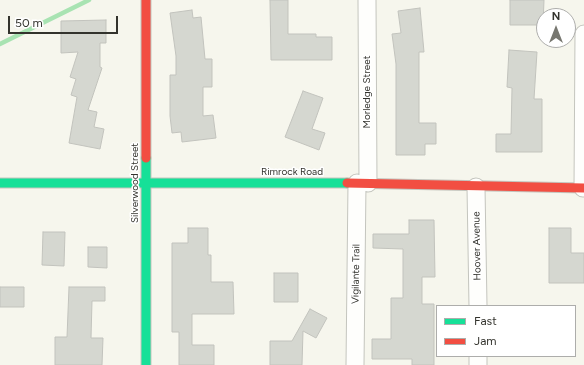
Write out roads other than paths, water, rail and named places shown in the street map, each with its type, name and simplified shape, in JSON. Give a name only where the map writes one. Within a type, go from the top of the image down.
[{"type":"main road","name":"Silverwood Street","points":[[146,0],[146,365]]},
{"type":"main road","name":"Rimrock Road","points":[[0,183],[362,183],[476,187],[583,188]]},
{"type":"street","name":"Morledge Street","points":[[362,183],[367,0]]},
{"type":"street","points":[[583,188],[584,34]]},
{"type":"street","name":"Vigilante Trail","points":[[355,365],[362,183]]},
{"type":"street","name":"Hoover Avenue","points":[[476,187],[478,305]]},
{"type":"waterway","points":[[0,44],[89,0]]}]
